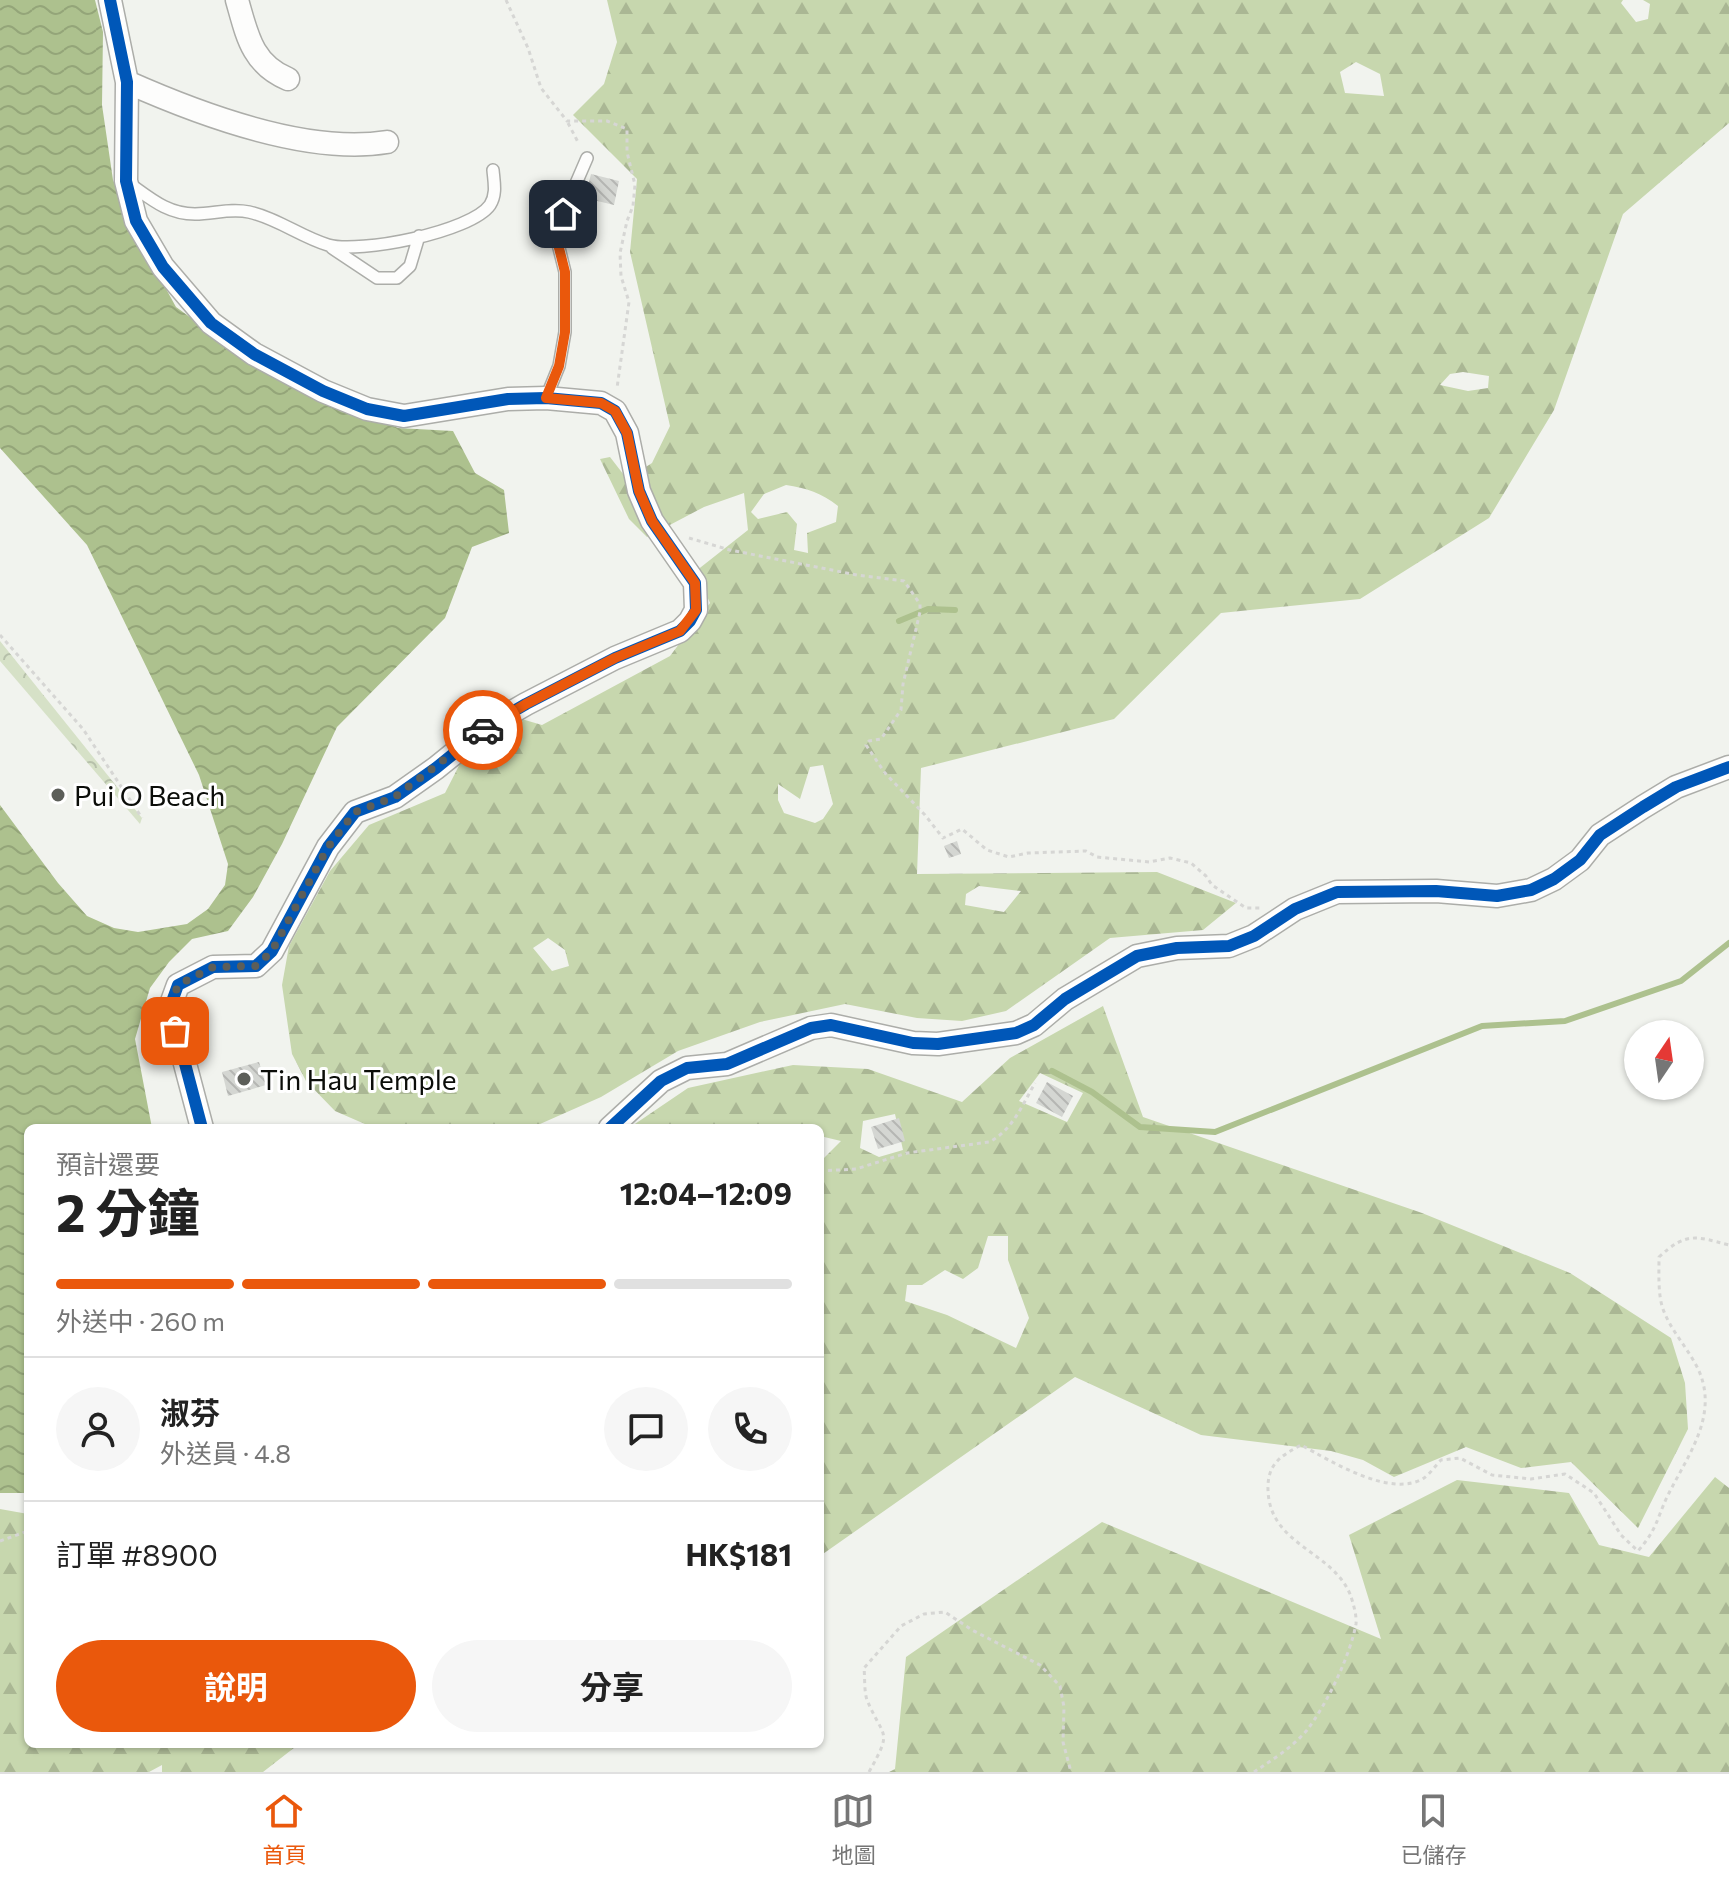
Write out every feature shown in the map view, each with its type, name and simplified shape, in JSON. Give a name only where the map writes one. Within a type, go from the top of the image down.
[{"type":"street","points":[[110,0],[127,82],[126,181],[136,221],[148,244],[194,306],[211,323],[254,354],[323,391],[367,409],[404,416],[508,399],[546,398],[601,403],[615,411],[627,433],[639,491],[652,521],[695,583],[696,610],[680,631],[615,658],[514,711],[488,726],[395,797],[355,812],[328,847],[272,951],[256,966],[213,967],[178,985],[170,1007],[201,1124]]},
{"type":"street","points":[[237,0],[258,58],[271,72],[288,79]]},
{"type":"street","points":[[127,82],[173,102],[241,124],[312,141],[365,145],[387,142]]},
{"type":"street","points":[[614,1124],[661,1081],[687,1068],[727,1064],[811,1028],[831,1025],[913,1043],[938,1044],[1016,1033],[1034,1025],[1065,999],[1137,956],[1177,948],[1229,946],[1254,936],[1295,909],[1337,892],[1436,891],[1497,896],[1531,890],[1554,879],[1580,860],[1600,835],[1643,807],[1676,787],[1729,767]]},
{"type":"lane","points":[[546,398],[559,366],[565,332],[565,272],[555,232],[587,158]]},
{"type":"lane","points":[[328,245],[352,248],[378,246],[446,229],[480,216],[491,204],[495,192],[493,170]]},
{"type":"lane","points":[[126,181],[167,210],[195,214],[231,209],[252,212],[328,245],[377,278],[397,278],[410,266],[419,236]]},
{"type":"path","points":[[506,0],[541,88],[567,121],[587,158]]},
{"type":"path","points":[[567,121],[607,121],[627,129],[627,152],[635,185],[633,206],[620,253],[621,276],[629,302],[615,411]]},
{"type":"path","points":[[666,540],[676,532],[730,550],[904,581],[920,604],[920,612],[903,684],[901,710],[881,739],[869,741],[866,745],[885,773],[943,838],[962,829],[987,850],[1009,857],[1028,853],[1086,851],[1097,857],[1149,862],[1170,858],[1191,863],[1212,885],[1246,908],[1295,909]]},
{"type":"path","points":[[0,635],[83,729],[142,818]]},
{"type":"path","points":[[824,1171],[856,1169],[907,1153],[999,1138],[1016,1117],[1035,1083]]},
{"type":"path","points":[[1254,1772],[1279,1755],[1306,1730],[1329,1695],[1350,1644],[1356,1620],[1349,1592],[1335,1575],[1280,1527],[1268,1501],[1269,1479],[1279,1457],[1301,1445],[1344,1469],[1396,1486],[1423,1478],[1441,1460],[1460,1458],[1492,1475],[1531,1479],[1565,1474],[1594,1493],[1621,1535],[1638,1551],[1654,1533],[1667,1498],[1691,1457],[1703,1422],[1705,1403],[1700,1373],[1663,1309],[1659,1257],[1677,1241],[1695,1236],[1729,1245]]},
{"type":"path","points":[[0,1541],[24,1532]]},
{"type":"path","points":[[869,1772],[884,1747],[883,1729],[866,1698],[864,1668],[901,1626],[924,1614],[945,1612],[972,1630],[1040,1665],[1060,1686],[1064,1707],[1063,1742],[1071,1772]]},
{"type":"green space","points":[[607,0],[1623,0],[1621,3],[1636,22],[1648,19],[1650,4],[1643,0],[1729,0],[1729,123],[1623,214],[1554,410],[1489,518],[1360,599],[1221,613],[1114,719],[921,768],[917,874],[1157,872],[1236,903],[1203,930],[1110,938],[1006,1011],[962,1021],[917,1018],[845,1004],[760,1022],[678,1051],[601,1097],[540,1124],[365,1124],[335,1111],[306,1081],[292,1054],[282,985],[289,946],[330,871],[369,825],[445,793],[488,709],[542,725],[670,656],[710,603],[696,571],[748,530],[744,493],[704,507],[647,537],[629,519],[600,459],[610,457],[627,479],[652,463],[670,426],[630,252],[637,179],[573,115],[604,84],[617,42]],"holes":[[[1356,62],[1380,74],[1384,96],[1345,93],[1340,72]],[[1463,372],[1489,376],[1488,388],[1468,391],[1440,385],[1450,374]],[[786,485],[814,492],[838,506],[836,522],[807,533],[808,553],[794,550],[797,524],[787,512],[758,519],[751,512],[764,494]],[[823,765],[833,804],[823,819],[815,823],[784,813],[778,800],[778,784],[800,799],[810,767]],[[979,886],[1021,891],[1004,912],[965,905],[966,894]],[[548,938],[565,950],[569,966],[552,971],[533,948]]]},
{"type":"green space","points":[[0,641],[142,818],[140,824],[0,661]]},
{"type":"green space","points":[[1103,1006],[1143,1117],[1422,1213],[1570,1273],[1671,1338],[1685,1383],[1688,1429],[1638,1528],[1571,1462],[1521,1468],[1466,1447],[1394,1477],[1363,1460],[1331,1451],[1201,1435],[1075,1377],[824,1553],[824,1158],[841,1141],[824,1137],[824,1124],[635,1124],[688,1088],[793,1065],[868,1069],[962,1102],[1010,1058]],"holes":[[[1040,1073],[1083,1093],[1067,1122],[1019,1101]],[[895,1114],[903,1150],[879,1157],[860,1148],[863,1121]],[[988,1236],[1008,1236],[1008,1260],[1029,1318],[1016,1348],[947,1315],[905,1301],[907,1285],[922,1285],[945,1270],[963,1279],[978,1268]]]},
{"type":"green space","points":[[1715,1477],[1729,1488],[1729,1772],[889,1772],[895,1769],[906,1657],[1102,1522],[1381,1639],[1349,1535],[1457,1480],[1569,1493],[1599,1545],[1649,1557]]},
{"type":"green space","points":[[0,1509],[24,1513],[24,1748],[294,1748],[263,1772],[162,1772],[162,1765],[149,1772],[0,1772]]},
{"type":"water","points":[[0,0],[95,0],[103,32],[102,105],[113,180],[143,247],[176,307],[249,360],[398,428],[453,431],[475,473],[504,490],[509,533],[472,547],[445,618],[337,727],[282,844],[253,897],[228,931],[192,939],[169,962],[150,988],[135,1039],[151,1124],[24,1124],[24,1493],[0,1493],[0,805],[58,883],[87,916],[114,928],[138,932],[187,924],[208,909],[225,885],[228,864],[199,775],[87,545],[0,448]]},
{"type":"building","points":[[591,174],[619,181],[614,205],[585,198]]},
{"type":"building","points":[[957,841],[961,854],[949,858],[944,846]]},
{"type":"building","name":"Tin Hau Temple","points":[[259,1062],[266,1085],[228,1096],[222,1072]]},
{"type":"building","points":[[1047,1082],[1073,1096],[1062,1117],[1036,1103]]},
{"type":"building","points":[[899,1118],[905,1141],[878,1149],[871,1127]]},
{"type":"waterway","points":[[899,621],[928,609],[955,610]]},
{"type":"waterway","points":[[1052,1071],[1092,1092],[1140,1127],[1215,1132],[1482,1026],[1565,1021],[1681,981],[1729,943]]},
{"type":"cycle path","points":[[110,0],[127,82],[126,181],[136,221],[163,267],[211,323],[254,354],[323,391],[367,409],[404,416],[508,399],[546,398],[601,403],[615,411],[627,433],[639,491],[652,521],[695,583],[696,610],[680,631],[615,658],[526,704],[488,726],[395,797],[355,812],[328,847],[272,951],[256,966],[213,967],[178,985],[170,1007],[201,1124]]},
{"type":"cycle path","points":[[614,1124],[661,1081],[687,1068],[727,1064],[811,1028],[831,1025],[913,1043],[938,1044],[1016,1033],[1034,1025],[1065,999],[1137,956],[1177,948],[1229,946],[1254,936],[1295,909],[1337,892],[1436,891],[1497,896],[1531,890],[1554,879],[1580,860],[1600,835],[1643,807],[1676,787],[1729,767]]},
{"type":"way so far","points":[[175,1031],[170,1007],[178,985],[213,967],[256,966],[272,951],[328,847],[355,812],[395,797],[483,730]]},
{"type":"place","name":"Pui O Beach","points":[[58,795]]},
{"type":"place","name":"Tin Hau Temple","points":[[244,1079]]},
{"type":"route","points":[[483,730],[615,658],[655,644],[680,631],[696,610],[695,583],[652,521],[639,491],[627,433],[615,411],[601,403],[546,398],[559,366],[565,332],[565,272],[555,232],[563,214]]}]
